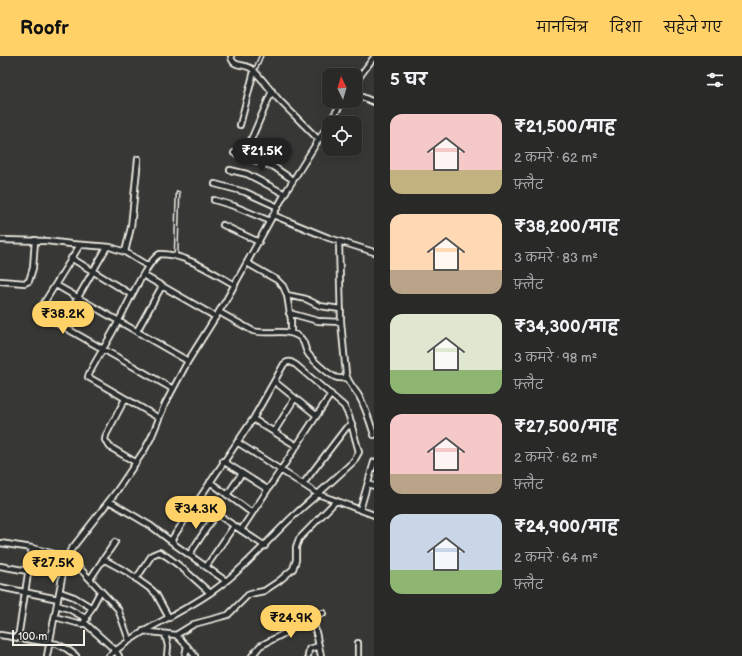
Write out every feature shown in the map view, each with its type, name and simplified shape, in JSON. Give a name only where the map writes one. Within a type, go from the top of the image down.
[{"type":"street","points":[[231,56],[231,60],[235,64],[248,66],[254,71],[319,140]]},
{"type":"street","points":[[362,73],[374,57]]},
{"type":"street","points":[[240,125],[254,71]]},
{"type":"street","points":[[244,156],[272,91]]},
{"type":"street","points":[[362,97],[374,102]]},
{"type":"street","points":[[47,656],[67,557],[75,543],[109,501],[151,438],[159,418],[188,361],[235,285],[293,180],[322,135]]},
{"type":"street","points":[[234,153],[274,167],[293,180]]},
{"type":"street","points":[[125,252],[131,227],[138,159]]},
{"type":"street","points":[[230,170],[247,174],[285,194]]},
{"type":"street","points":[[215,184],[251,194],[278,207]]},
{"type":"street","points":[[214,200],[234,206],[270,221]]},
{"type":"street","points":[[273,215],[339,241],[374,252]]},
{"type":"street","points":[[223,225],[259,242]]},
{"type":"street","points":[[0,240],[35,240],[107,247],[125,252],[148,266]]},
{"type":"street","points":[[0,281],[25,283],[30,281],[33,268],[35,240]]},
{"type":"street","points":[[339,241],[340,322],[347,378],[359,395],[366,409],[374,435]]},
{"type":"street","points":[[80,245],[41,309],[43,315],[173,389]]},
{"type":"street","points":[[62,325],[107,247]]},
{"type":"street","points":[[159,418],[88,377],[148,266],[156,256],[160,254],[176,257],[197,264],[235,285]]},
{"type":"street","points":[[71,258],[132,295]]},
{"type":"street","points":[[247,263],[281,283],[287,295],[291,320],[291,333]]},
{"type":"street","points":[[144,275],[216,317]]},
{"type":"street","points":[[56,285],[188,361]]},
{"type":"street","points":[[137,331],[162,286]]},
{"type":"street","points":[[287,295],[306,299],[320,306],[340,309]]},
{"type":"street","points":[[219,312],[253,331],[291,333],[302,338],[308,354],[336,378],[347,378]]},
{"type":"street","points":[[289,313],[318,321],[340,322]]},
{"type":"street","points":[[109,656],[129,640],[169,618],[210,593],[226,581],[265,546],[287,522],[358,455],[357,442],[346,409],[331,394],[291,362],[284,364],[253,418],[172,539],[172,542]]},
{"type":"street","points":[[275,382],[316,416]]},
{"type":"street","points":[[240,530],[331,394]]},
{"type":"street","points":[[274,432],[295,398]]},
{"type":"street","points":[[125,399],[106,435],[105,440],[110,447],[135,462]]},
{"type":"street","points":[[253,418],[296,446]]},
{"type":"street","points":[[303,484],[346,428],[352,424]]},
{"type":"street","points":[[237,442],[318,494],[374,515]]},
{"type":"street","points":[[223,461],[267,490]]},
{"type":"street","points":[[360,510],[374,462]]},
{"type":"street","points":[[227,495],[242,473]]},
{"type":"street","points":[[210,482],[252,513]]},
{"type":"street","points":[[368,484],[374,486]]},
{"type":"street","points":[[109,501],[151,526],[189,556],[226,581]]},
{"type":"street","points":[[197,501],[265,546]]},
{"type":"street","points":[[144,631],[176,635],[194,624],[228,615],[248,595],[264,591],[279,581],[292,569],[296,560],[297,544],[299,539],[336,501]]},
{"type":"street","points":[[189,556],[216,514]]},
{"type":"street","points":[[206,567],[234,526]]},
{"type":"street","points":[[90,579],[115,542]]},
{"type":"street","points":[[0,549],[0,543],[32,548],[67,557],[76,563],[100,592],[118,609],[129,640]]},
{"type":"street","points":[[18,638],[32,548]]},
{"type":"street","points":[[136,579],[152,555],[159,552],[189,574],[210,593]]},
{"type":"street","points":[[104,559],[136,579],[156,594],[169,618]]},
{"type":"street","points":[[0,566],[28,571]]},
{"type":"street","points":[[0,587],[58,599]]},
{"type":"street","points":[[60,592],[74,597],[92,608]]},
{"type":"street","points":[[55,617],[80,624],[86,621],[100,592]]},
{"type":"street","points":[[57,605],[69,609],[86,621],[120,656]]},
{"type":"street","points":[[252,656],[260,646],[297,624],[323,613]]},
{"type":"street","points":[[313,618],[321,656]]},
{"type":"street","points":[[165,634],[168,646],[167,656]]},
{"type":"street","points":[[0,635],[61,646],[76,656]]},
{"type":"street","points":[[176,635],[195,656]]},
{"type":"street","points":[[358,643],[358,656]]},
{"type":"street","points":[[185,656],[187,646]]},
{"type":"street","points":[[308,656],[309,649],[319,646]]},
{"type":"lane","points":[[254,71],[261,56]]},
{"type":"lane","points":[[176,257],[178,193]]}]
